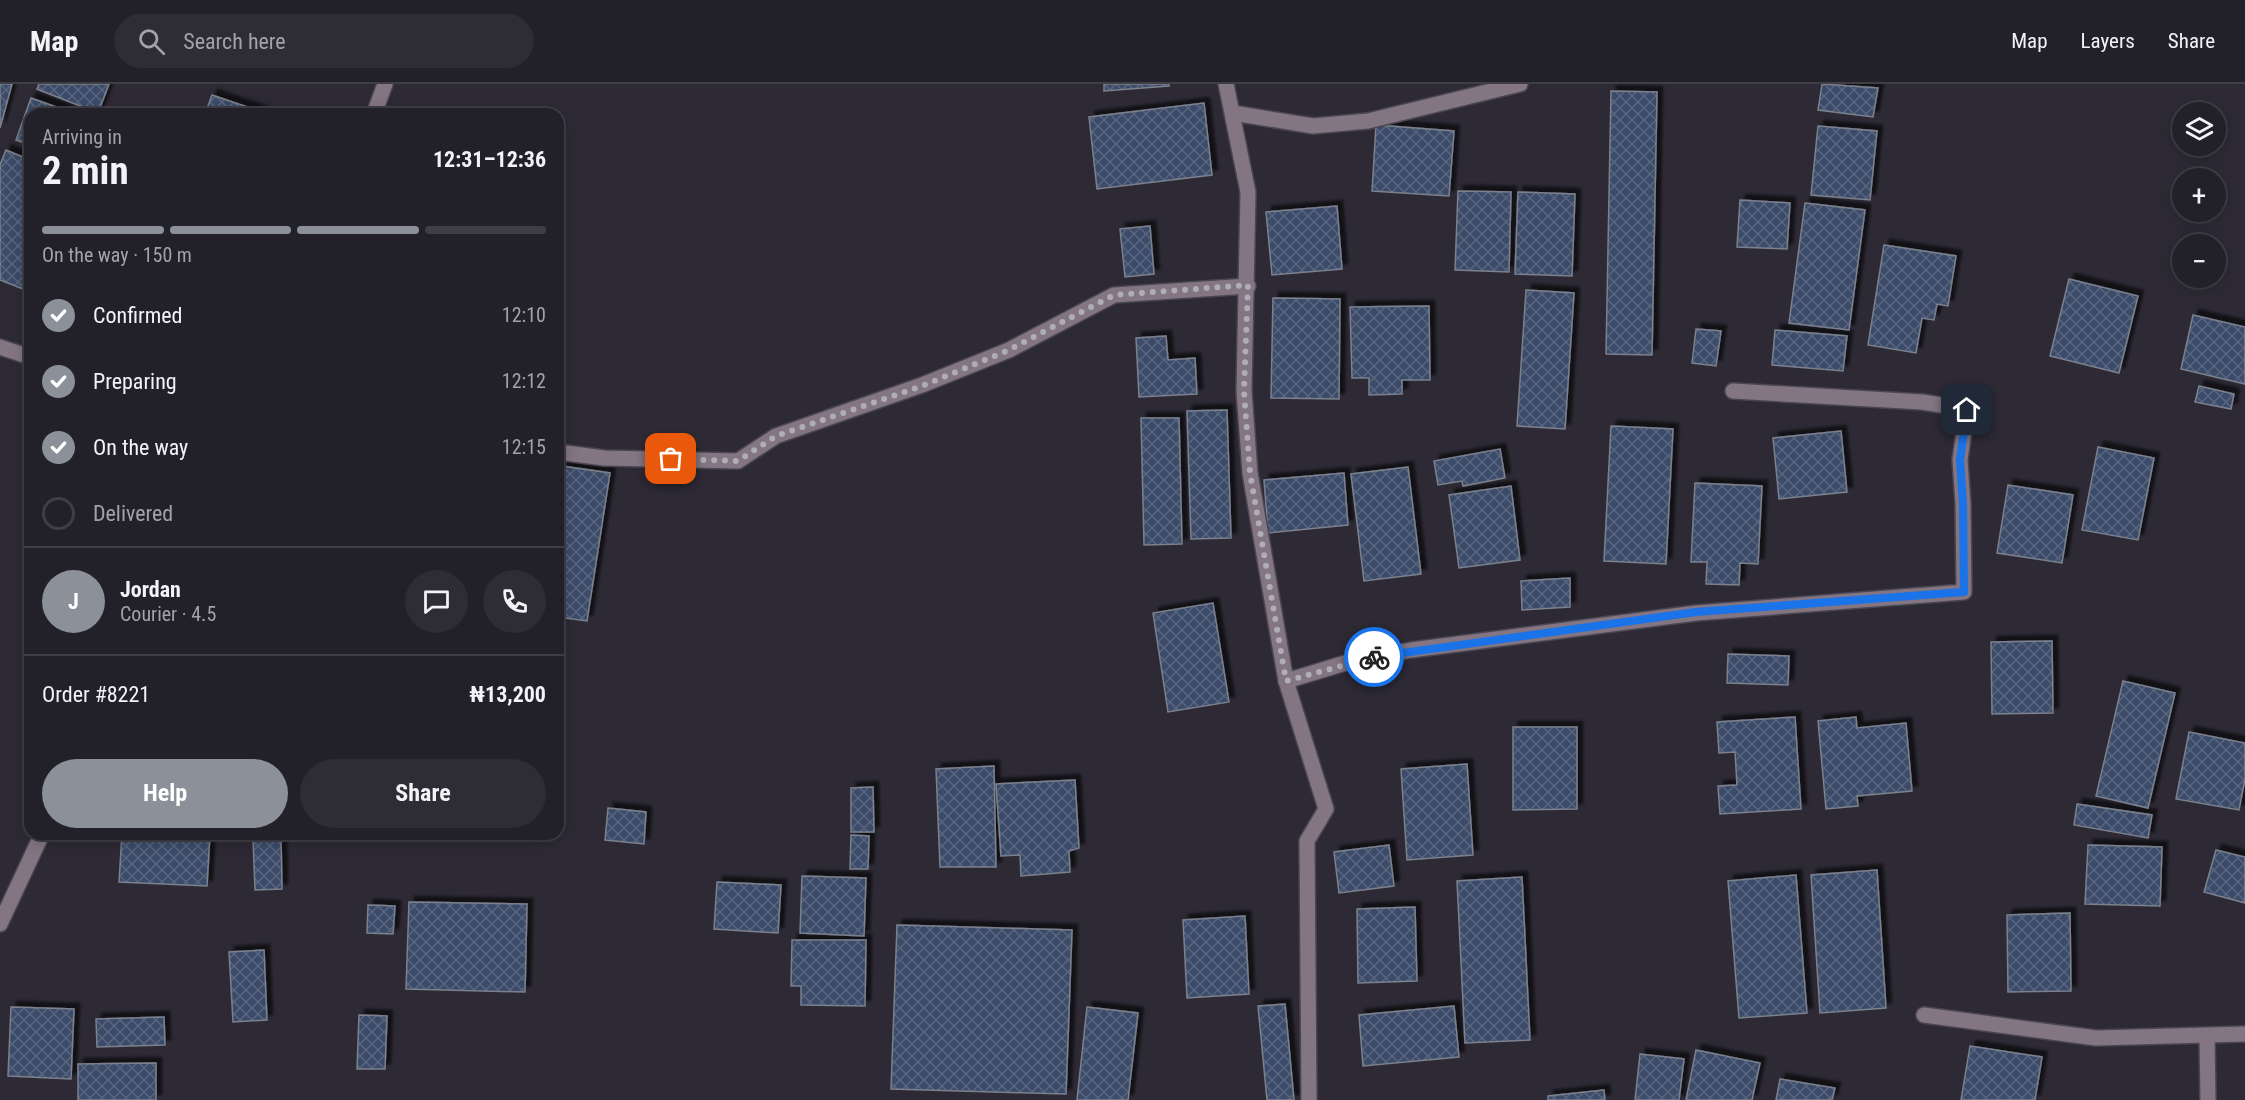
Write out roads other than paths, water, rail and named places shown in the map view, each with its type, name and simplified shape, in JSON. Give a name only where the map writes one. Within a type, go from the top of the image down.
[{"type":"street","points":[[376,108],[385,84]]},
{"type":"street","points":[[1226,84],[1248,192],[1248,285],[1244,391],[1250,473],[1286,681],[1326,809],[1307,841],[1310,1100]]},
{"type":"street","points":[[1233,113],[1312,126],[1368,121],[1520,84]]},
{"type":"street","points":[[564,453],[604,458],[738,461],[776,436],[922,386],[1009,350],[1114,295],[1248,285]]},
{"type":"street","points":[[0,347],[24,355]]},
{"type":"street","points":[[1286,681],[1352,661],[1411,650],[1685,614],[1964,592],[1960,460],[1967,410],[1901,400],[1733,391]]},
{"type":"street","points":[[0,924],[39,840]]},
{"type":"street","points":[[1924,1015],[2096,1038],[2245,1034]]},
{"type":"street","points":[[2207,1036],[2208,1100]]}]
